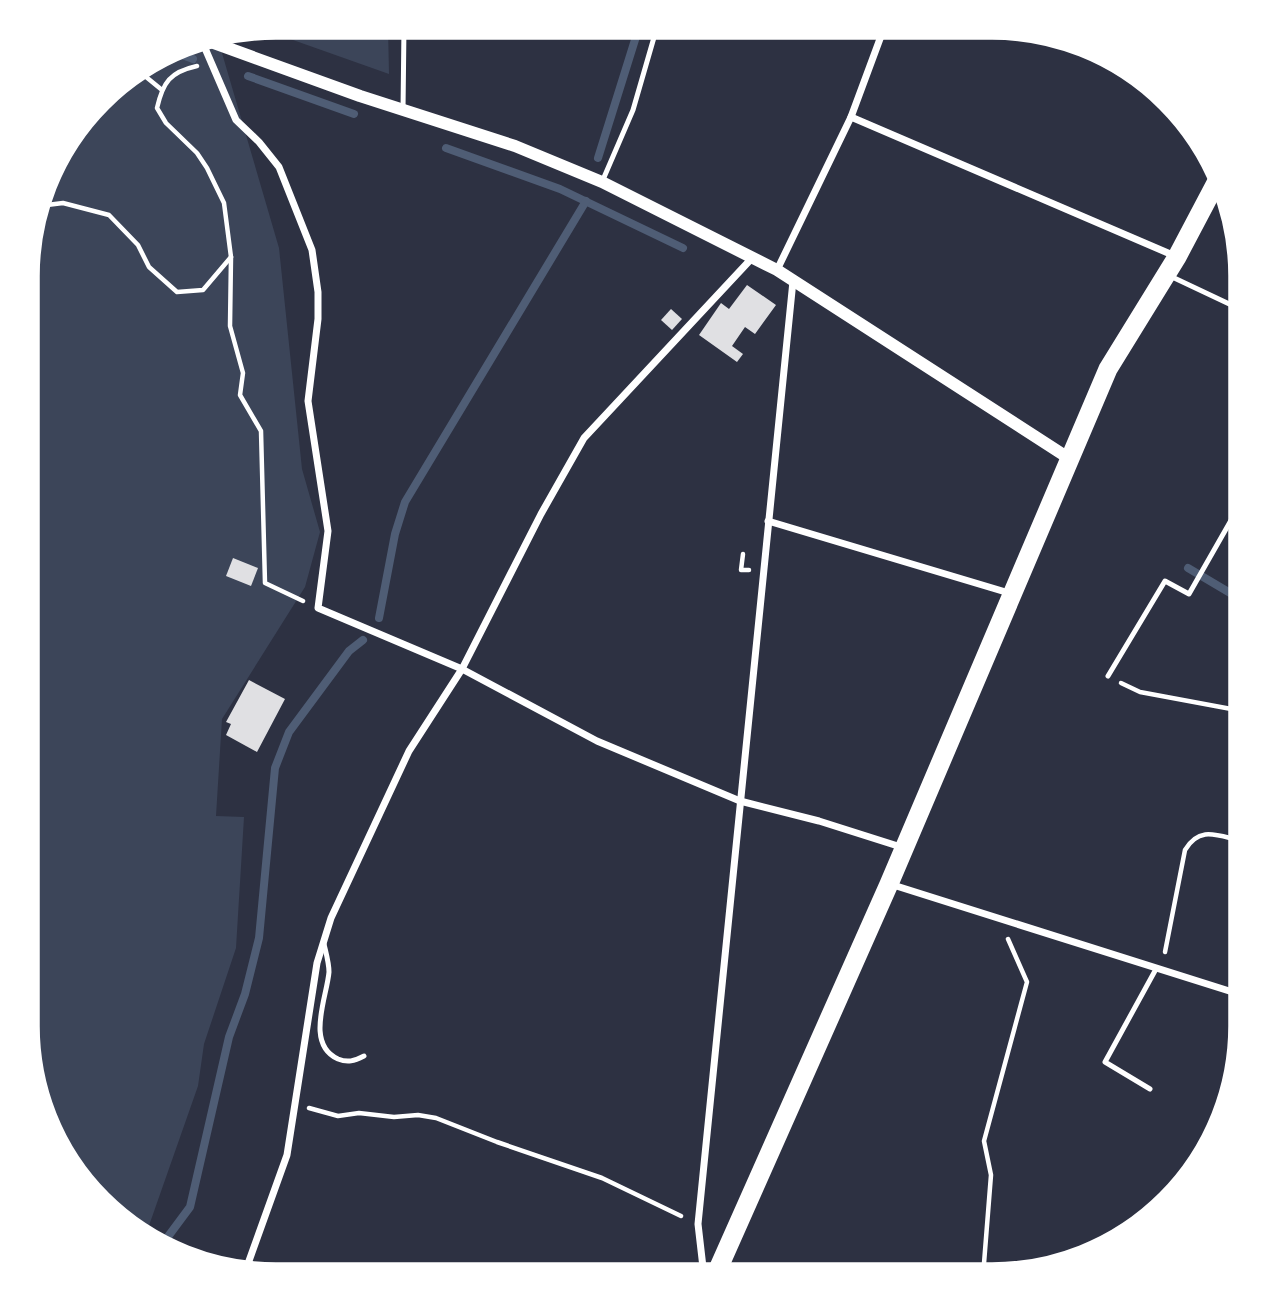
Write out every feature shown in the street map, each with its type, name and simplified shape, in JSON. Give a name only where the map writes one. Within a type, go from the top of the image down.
[{"type":"highway","points":[[720,1264],[889,884],[1108,369],[1177,257],[1213,189]]},
{"type":"street","points":[[777,270],[851,117],[880,38]]},
{"type":"street","points":[[221,46],[515,146],[602,182],[777,270],[1070,459]]},
{"type":"street","points":[[206,49],[236,120],[259,142],[279,167],[312,250],[318,292],[318,319],[308,401],[319,488],[328,531],[318,608],[462,669],[597,741],[740,801],[819,821],[904,848]]},
{"type":"street","points":[[851,117],[1177,257]]},
{"type":"street","points":[[248,1262],[287,1155],[317,963],[336,906],[409,751],[462,669],[541,514],[584,438],[753,257]]},
{"type":"street","points":[[703,1264],[698,1224],[793,281]]},
{"type":"street","points":[[768,521],[1014,595]]},
{"type":"street","points":[[889,884],[1230,991]]},
{"type":"lane","points":[[403,110],[404,38]]},
{"type":"lane","points":[[602,182],[633,110],[654,38]]},
{"type":"lane","points":[[1167,274],[1230,304]]},
{"type":"lane","points":[[1108,676],[1165,581],[1189,594],[1230,523]]},
{"type":"lane","points":[[324,941],[329,970],[319,1020],[323,1043],[330,1055],[343,1061],[354,1062],[364,1056]]},
{"type":"lane","points":[[1150,1089],[1105,1062],[1156,969]]},
{"type":"path","points":[[183,69],[172,76],[162,90],[158,108],[166,123],[197,153],[224,203],[232,257],[230,326],[243,373],[240,395],[261,431],[265,583],[318,608]]},
{"type":"path","points":[[147,77],[162,90]]},
{"type":"path","points":[[50,205],[63,203],[109,215],[138,245],[149,267],[177,292],[203,290],[232,257]]},
{"type":"path","points":[[741,570],[743,554]]},
{"type":"path","points":[[1108,676],[1140,692],[1230,709]]},
{"type":"path","points":[[1156,969],[1165,954],[1185,850],[1192,837],[1204,833],[1230,838]]},
{"type":"path","points":[[984,1264],[991,1175],[984,1140],[1027,982],[1000,919]]},
{"type":"path","points":[[295,1104],[338,1116],[359,1113],[436,1118],[602,1178],[698,1224]]},
{"type":"shaded area","points":[[287,38],[388,38],[389,74]]},
{"type":"shaded area","points":[[220,46],[279,248],[302,469],[320,532],[305,587],[222,719],[216,816],[244,817],[236,948],[204,1044],[198,1086],[149,1227],[108,1195],[70,1145],[47,1088],[39,1042],[38,277],[43,230],[51,200],[79,144],[120,98],[144,79],[171,63]]},
{"type":"building","points":[[747,285],[776,305],[755,334],[745,327],[732,346],[743,354],[737,362],[699,335],[721,303],[729,309]]},
{"type":"building","points":[[671,309],[682,319],[672,330],[661,320]]},
{"type":"building","points":[[233,558],[258,568],[251,586],[226,576]]},
{"type":"building","points":[[249,680],[285,699],[257,752],[226,735],[231,724],[226,722]]},
{"type":"waterway","points":[[598,158],[636,38]]},
{"type":"waterway","points":[[186,57],[193,59]]},
{"type":"waterway","points":[[248,76],[354,114]]},
{"type":"waterway","points":[[446,148],[560,189],[683,248]]},
{"type":"waterway","points":[[379,618],[395,534],[405,502],[586,201]]},
{"type":"waterway","points":[[1188,568],[1230,593]]},
{"type":"waterway","points":[[167,1238],[190,1207],[229,1037],[245,994],[259,938],[275,768],[289,732],[349,651],[363,640]]}]
